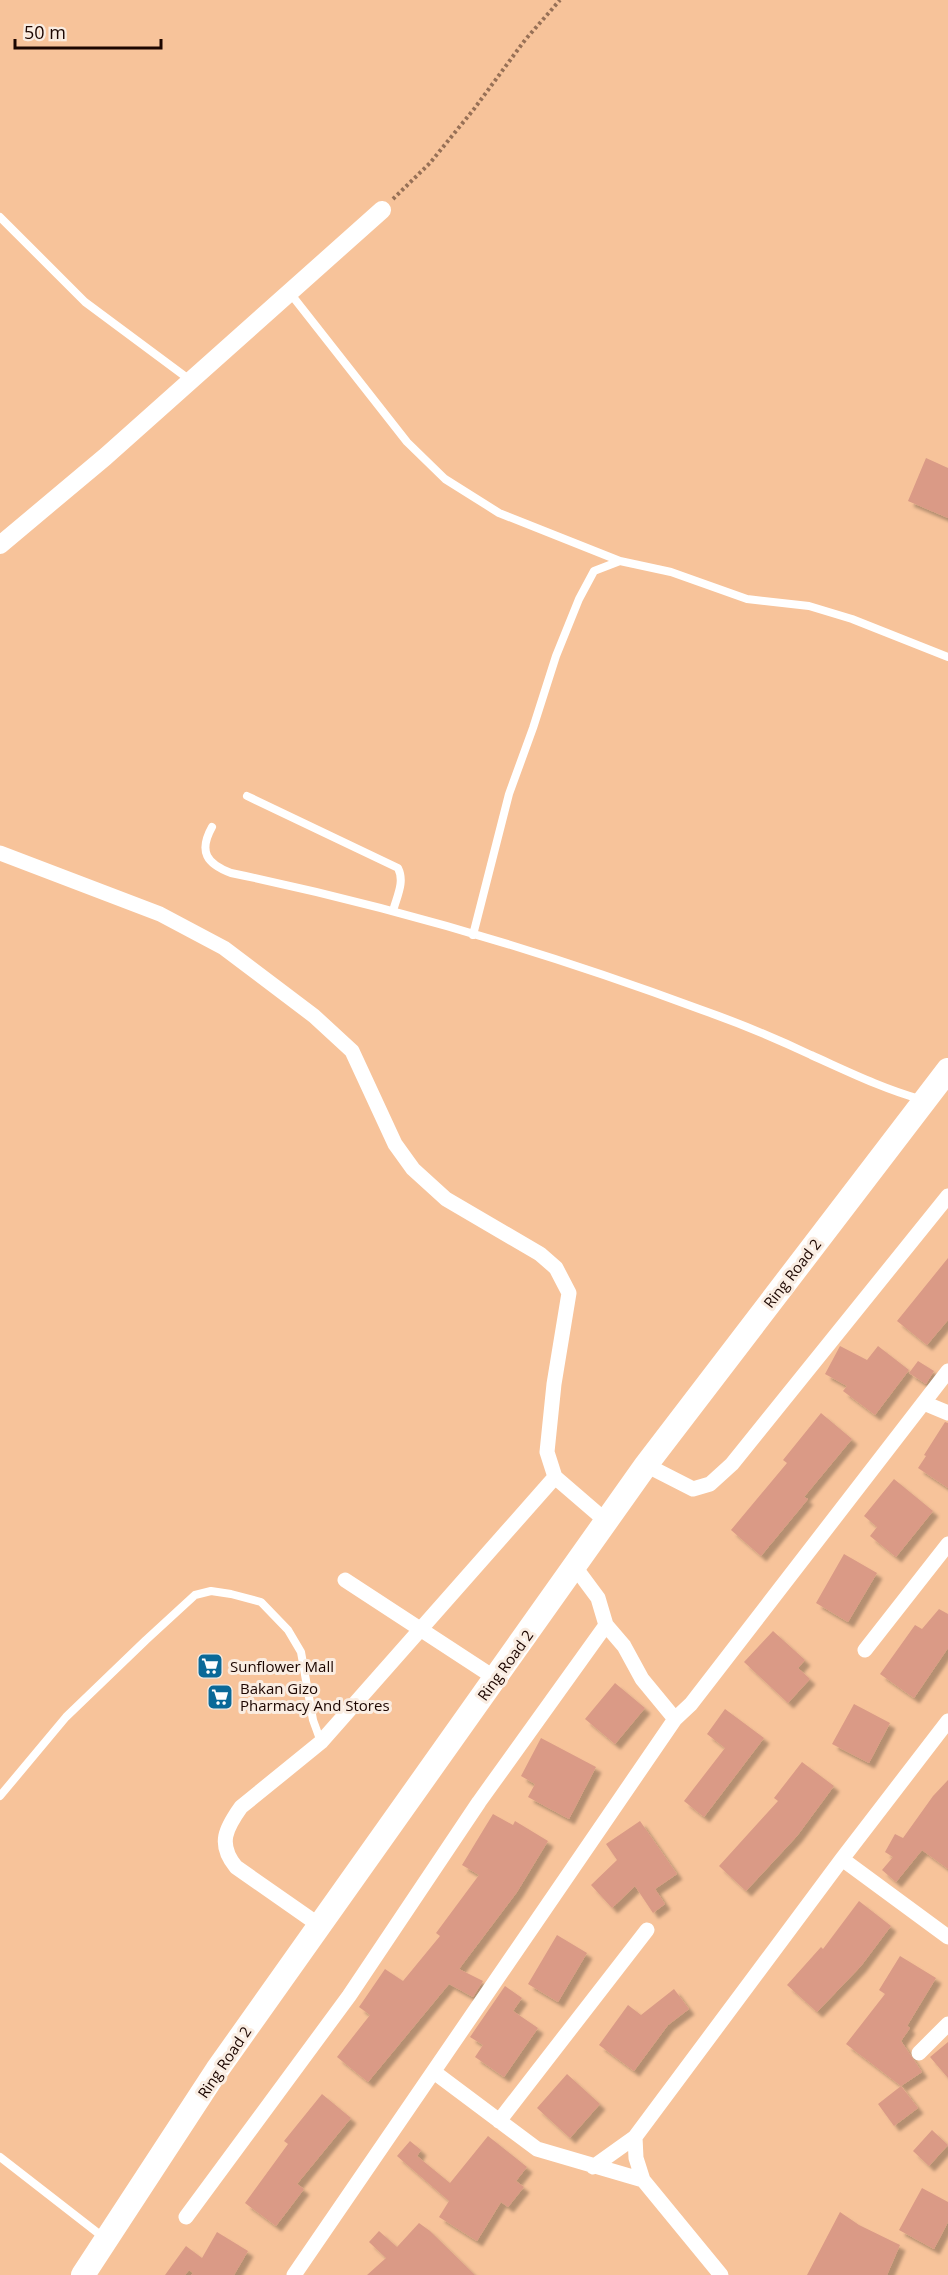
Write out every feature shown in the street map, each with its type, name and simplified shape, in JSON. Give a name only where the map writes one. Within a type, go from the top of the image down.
[{"type":"main road","name":"Ring Road 2","points":[[83,2275],[218,2070],[646,1465],[948,1070]]},
{"type":"street","points":[[0,545],[105,457],[382,210]]},
{"type":"street","points":[[0,853],[160,914],[224,948],[314,1016],[352,1050],[395,1144],[413,1169],[446,1199],[540,1254],[556,1268],[569,1293],[554,1384],[548,1452],[555,1477],[606,1521]]},
{"type":"street","points":[[646,1465],[693,1489],[710,1484],[732,1464],[948,1196]]},
{"type":"street","points":[[294,2275],[675,1719],[691,1704],[948,1371]]},
{"type":"street","points":[[924,1403],[948,1413]]},
{"type":"street","points":[[320,1925],[236,1867],[228,1857],[225,1832],[241,1807],[321,1742],[555,1477]]},
{"type":"street","points":[[865,1650],[948,1544]]},
{"type":"street","points":[[575,1567],[598,1598],[606,1625],[624,1646],[642,1679],[675,1719]]},
{"type":"street","points":[[345,1580],[495,1678]]},
{"type":"street","points":[[186,2217],[349,1996],[479,1802],[606,1625]]},
{"type":"street","points":[[593,2167],[635,2136],[948,1721]]},
{"type":"street","points":[[842,1859],[948,1937]]},
{"type":"street","points":[[499,2121],[647,1930]]},
{"type":"street","points":[[919,2053],[948,2024]]},
{"type":"street","points":[[434,2072],[537,2149],[643,2180]]},
{"type":"street","points":[[635,2136],[636,2158],[643,2180],[721,2275]]},
{"type":"lane","points":[[0,217],[85,302],[190,380]]},
{"type":"lane","points":[[289,292],[407,442],[445,479],[499,513],[620,561],[671,572],[747,599],[809,606],[852,619],[948,657]]},
{"type":"lane","points":[[473,934],[509,794],[556,656],[579,598],[594,571],[620,561]]},
{"type":"lane","points":[[247,796],[398,868],[402,875],[402,884],[393,911]]},
{"type":"lane","points":[[212,827],[206,838],[206,855],[214,867],[393,911],[655,992],[766,1035],[887,1090],[924,1100]]},
{"type":"lane","points":[[0,1796],[66,1717],[98,1686],[195,1595],[211,1592],[231,1594],[261,1602],[288,1630],[301,1652],[313,1720],[321,1742]]},
{"type":"lane","points":[[0,2157],[106,2240]]},
{"type":"path","points":[[382,210],[430,163],[525,40],[560,0]]},
{"type":"building","points":[[926,458],[948,468],[948,518],[908,501]]},
{"type":"building","points":[[948,1258],[948,1320],[927,1345],[897,1321]]},
{"type":"building","points":[[840,1346],[867,1360],[878,1346],[909,1370],[875,1415],[843,1391],[847,1386],[825,1374]]},
{"type":"building","points":[[918,1361],[934,1371],[926,1384],[909,1373]]},
{"type":"building","points":[[821,1413],[852,1439],[804,1497],[808,1499],[761,1556],[731,1530],[787,1463],[783,1460]]},
{"type":"building","points":[[945,1422],[948,1423],[948,1488],[918,1468]]},
{"type":"building","points":[[894,1479],[933,1511],[896,1557],[870,1536],[877,1527],[864,1516]]},
{"type":"building","points":[[844,1554],[877,1573],[848,1622],[816,1603]]},
{"type":"building","points":[[939,1609],[948,1614],[948,1648],[914,1698],[880,1674],[915,1625],[922,1629]]},
{"type":"building","points":[[773,1631],[805,1660],[798,1668],[810,1679],[788,1703],[744,1662]]},
{"type":"building","points":[[615,1683],[645,1708],[615,1744],[585,1719]]},
{"type":"building","points":[[854,1704],[890,1723],[869,1763],[832,1744]]},
{"type":"building","points":[[725,1709],[764,1738],[704,1817],[684,1801],[725,1748],[707,1734]]},
{"type":"building","points":[[541,1738],[596,1767],[569,1819],[528,1797],[535,1784],[521,1776]]},
{"type":"building","points":[[802,1762],[834,1786],[797,1836],[746,1891],[719,1866],[778,1801],[774,1798]]},
{"type":"building","points":[[948,1780],[948,1869],[922,1850],[896,1882],[882,1870],[893,1857],[885,1852],[895,1834],[903,1838],[933,1796]]},
{"type":"building","points":[[493,1814],[513,1825],[515,1821],[548,1841],[517,1892],[459,1969],[483,1981],[473,1997],[449,1984],[368,2082],[337,2057],[370,2015],[359,2007],[385,1969],[403,1981],[440,1936],[436,1933],[479,1875],[462,1865]]},
{"type":"building","points":[[640,1821],[677,1874],[655,1889],[665,1904],[653,1913],[635,1886],[612,1908],[591,1885],[617,1860],[606,1844]]},
{"type":"building","points":[[859,1901],[891,1926],[861,1966],[817,2012],[787,1985],[821,1947],[823,1949]]},
{"type":"building","points":[[557,1935],[587,1953],[558,2002],[528,1984]]},
{"type":"building","points":[[900,1956],[936,1978],[907,2026],[910,2028],[901,2041],[922,2072],[901,2086],[846,2044],[885,1994],[879,1990]]},
{"type":"building","points":[[505,1986],[522,1998],[513,2011],[538,2028],[504,2077],[475,2057],[483,2045],[470,2037]]},
{"type":"building","points":[[674,1989],[689,2009],[668,2025],[634,2071],[599,2045],[628,2005],[641,2015]]},
{"type":"building","points":[[948,2042],[948,2078],[930,2057]]},
{"type":"building","points":[[567,2074],[600,2104],[570,2138],[537,2108]]},
{"type":"building","points":[[901,2086],[918,2108],[894,2126],[878,2104]]},
{"type":"building","points":[[322,2094],[351,2118],[297,2184],[304,2189],[276,2226],[245,2203],[288,2144],[284,2141]]},
{"type":"building","points":[[932,2130],[948,2145],[929,2166],[913,2151]]},
{"type":"building","points":[[488,2136],[527,2167],[516,2181],[524,2187],[508,2207],[501,2202],[477,2241],[439,2217],[449,2201],[397,2156],[410,2141],[421,2150],[417,2156],[450,2183]]},
{"type":"building","points":[[922,2188],[948,2202],[948,2222],[934,2249],[899,2230]]},
{"type":"building","points":[[840,2212],[859,2225],[900,2245],[887,2275],[807,2275]]},
{"type":"building","points":[[419,2223],[475,2275],[367,2275],[386,2258],[369,2242],[379,2231],[397,2247]]},
{"type":"building","points":[[217,2232],[248,2251],[234,2275],[191,2275],[193,2273],[189,2270],[185,2275],[165,2275],[186,2246],[202,2258]]},
{"type":"place","name":"Sunflower Mall","points":[[210,1666]]},
{"type":"place","name":"Bakan Gizo Pharmacy And Stores","points":[[220,1697]]}]
